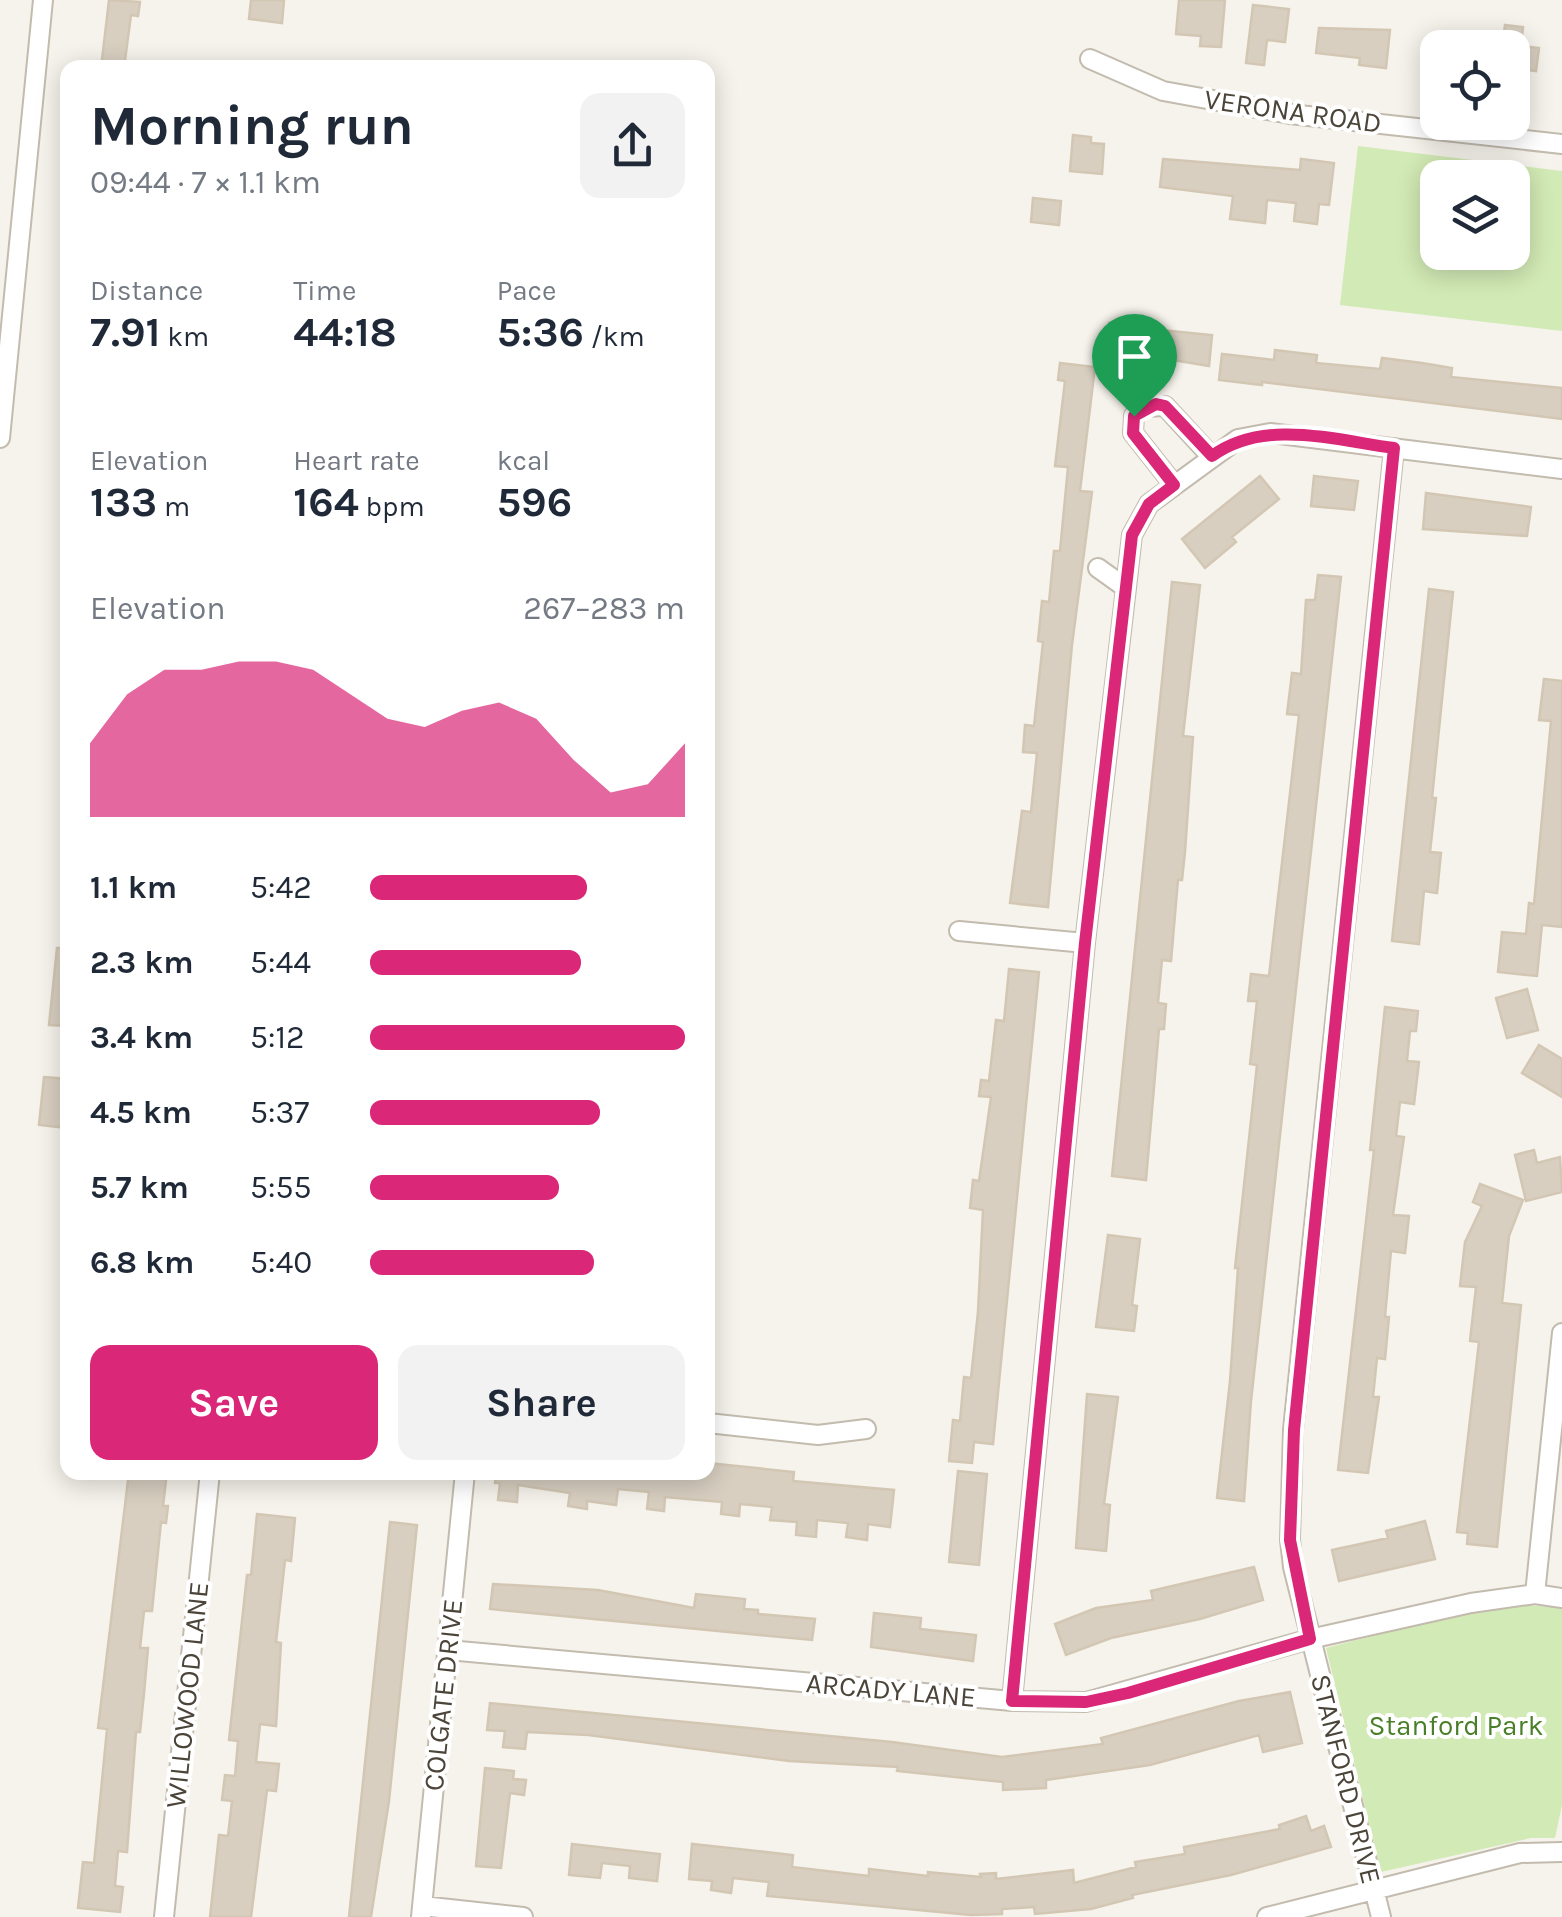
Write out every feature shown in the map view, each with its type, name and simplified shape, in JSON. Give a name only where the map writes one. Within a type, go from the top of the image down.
[{"type":"street","points":[[0,438],[43,0]]},
{"type":"street","name":"VERONA ROAD","points":[[1090,59],[1163,91],[1290,114],[1562,144]]},
{"type":"street","points":[[1174,485],[1133,433],[1134,416],[1144,407],[1165,406],[1212,456]]},
{"type":"street","points":[[1012,1701],[1085,943],[1132,535],[1139,518],[1212,456],[1238,440],[1270,433],[1562,469]]},
{"type":"street","name":"STANFORD DRIVE","points":[[1381,1917],[1310,1639],[1290,1540],[1294,1430],[1394,448]]},
{"type":"street","points":[[1098,568],[1126,588]]},
{"type":"street","points":[[960,931],[1085,943]]},
{"type":"street","points":[[1535,1594],[1562,1333]]},
{"type":"street","points":[[715,1425],[818,1435],[866,1429]]},
{"type":"street","name":"WILLOWOOD LANE","points":[[164,1917],[209,1480]]},
{"type":"street","name":"COLGATE DRIVE","points":[[421,1911],[464,1480]]},
{"type":"street","name":"ARCADY LANE","points":[[448,1650],[1012,1701],[1100,1699],[1310,1639],[1471,1603],[1535,1594],[1562,1598]]},
{"type":"street","points":[[1267,1917],[1520,1854],[1562,1852]]},
{"type":"street","points":[[421,1911],[523,1917]]},
{"type":"green space","points":[[1358,146],[1472,160],[1420,160],[1420,270],[1530,270],[1530,167],[1562,171],[1562,331],[1340,305]]},
{"type":"green space","name":"Stanford Park","points":[[1511,1605],[1562,1607],[1562,1805],[1555,1838],[1531,1838],[1381,1872],[1326,1648],[1475,1610]]},
{"type":"building","points":[[109,0],[140,2],[138,16],[131,15],[125,60],[102,60]]},
{"type":"building","points":[[251,0],[284,0],[282,23],[249,19]]},
{"type":"building","points":[[1179,0],[1225,0],[1221,47],[1200,46],[1201,36],[1176,34]]},
{"type":"building","points":[[1253,5],[1289,9],[1285,42],[1267,40],[1264,65],[1246,63]]},
{"type":"building","points":[[1505,25],[1523,27],[1523,30],[1504,30]]},
{"type":"building","points":[[1319,28],[1390,30],[1386,68],[1359,65],[1360,58],[1316,53]]},
{"type":"building","points":[[1530,47],[1539,48],[1536,71],[1530,70]]},
{"type":"building","points":[[1073,135],[1091,137],[1091,143],[1104,144],[1102,174],[1070,171]]},
{"type":"building","points":[[1163,159],[1300,170],[1301,159],[1334,163],[1329,205],[1319,204],[1317,224],[1294,221],[1296,203],[1267,200],[1265,223],[1230,219],[1233,196],[1160,187]]},
{"type":"building","points":[[1033,198],[1061,201],[1059,225],[1031,222]]},
{"type":"building","points":[[1151,322],[1151,329],[1212,335],[1209,366],[1167,359],[1110,361],[1109,323]]},
{"type":"building","points":[[1275,350],[1317,355],[1316,363],[1380,369],[1382,358],[1452,368],[1451,377],[1562,388],[1562,419],[1219,380],[1222,354],[1274,360]]},
{"type":"building","points":[[1060,363],[1095,367],[1080,491],[1092,492],[1072,645],[1048,907],[1010,903],[1022,811],[1031,812],[1037,753],[1023,752],[1025,725],[1034,726],[1043,642],[1038,641],[1042,601],[1049,602],[1054,551],[1060,551],[1068,467],[1055,466],[1065,381],[1058,380]]},
{"type":"building","points":[[1260,476],[1279,499],[1232,537],[1236,542],[1205,568],[1182,539]]},
{"type":"building","points":[[1314,476],[1358,481],[1354,510],[1311,506]]},
{"type":"building","points":[[1426,493],[1531,507],[1527,536],[1423,529]]},
{"type":"building","points":[[1318,575],[1341,577],[1251,1401],[1244,1501],[1217,1498],[1230,1381],[1235,1268],[1257,1065],[1250,1064],[1257,1001],[1248,1001],[1251,974],[1269,976],[1299,715],[1287,714],[1292,673],[1301,674],[1306,600],[1315,600]]},
{"type":"building","points":[[1172,582],[1200,585],[1183,736],[1193,737],[1185,852],[1182,880],[1178,880],[1171,961],[1162,960],[1158,1003],[1166,1004],[1164,1029],[1159,1029],[1146,1180],[1112,1176]]},
{"type":"building","points":[[1429,589],[1453,592],[1432,798],[1436,798],[1430,852],[1441,853],[1437,893],[1424,891],[1419,944],[1392,941]]},
{"type":"building","points":[[1544,679],[1562,681],[1562,927],[1542,925],[1537,976],[1498,972],[1502,932],[1526,934],[1529,903],[1534,904],[1551,721],[1539,720]]},
{"type":"building","points":[[57,948],[60,948],[60,1026],[49,1025]]},
{"type":"building","points":[[1009,969],[1039,972],[993,1444],[974,1442],[972,1463],[949,1461],[953,1420],[960,1421],[964,1377],[971,1378],[978,1312],[983,1210],[970,1208],[973,1180],[979,1181],[991,1097],[979,1096],[981,1080],[989,1081],[996,1020],[1004,1021]]},
{"type":"building","points":[[1527,989],[1538,1030],[1507,1038],[1496,998]]},
{"type":"building","points":[[1385,1007],[1418,1011],[1416,1031],[1410,1031],[1407,1061],[1419,1062],[1414,1104],[1400,1102],[1396,1136],[1404,1137],[1393,1215],[1409,1216],[1405,1253],[1391,1251],[1385,1359],[1377,1358],[1373,1397],[1379,1397],[1368,1473],[1338,1470],[1374,1150],[1370,1150]]},
{"type":"building","points":[[1539,1045],[1562,1059],[1562,1097],[1522,1073]]},
{"type":"building","points":[[44,1077],[60,1078],[60,1127],[39,1125]]},
{"type":"building","points":[[1534,1150],[1537,1163],[1560,1157],[1562,1192],[1526,1201],[1515,1155]]},
{"type":"building","points":[[1480,1184],[1523,1200],[1509,1236],[1502,1303],[1521,1305],[1497,1547],[1467,1544],[1468,1533],[1457,1532],[1479,1342],[1470,1341],[1476,1287],[1460,1286],[1465,1242],[1482,1206],[1473,1202]]},
{"type":"building","points":[[1108,1235],[1140,1239],[1132,1305],[1137,1306],[1134,1331],[1096,1327]]},
{"type":"building","points":[[1087,1394],[1118,1397],[1104,1504],[1110,1505],[1106,1551],[1076,1548]]},
{"type":"building","points":[[715,1464],[794,1472],[793,1481],[894,1490],[890,1527],[868,1524],[867,1540],[846,1537],[848,1523],[817,1520],[816,1537],[796,1535],[797,1522],[770,1520],[772,1507],[740,1504],[739,1516],[721,1514],[722,1502],[665,1497],[664,1511],[647,1509],[649,1492],[618,1489],[616,1505],[587,1501],[587,1509],[568,1506],[570,1493],[518,1485],[517,1502],[498,1500],[500,1483],[495,1483],[715,1480]]},
{"type":"building","points":[[958,1471],[987,1474],[979,1565],[949,1562]]},
{"type":"building","points":[[128,1480],[166,1480],[163,1506],[168,1506],[166,1523],[161,1522],[152,1611],[144,1611],[140,1648],[148,1648],[140,1732],[136,1732],[127,1852],[118,1851],[115,1886],[123,1887],[120,1912],[78,1908],[83,1862],[94,1863],[107,1729],[98,1728]]},
{"type":"building","points":[[257,1514],[295,1518],[291,1561],[285,1560],[276,1642],[281,1643],[276,1726],[260,1724],[256,1762],[279,1764],[276,1791],[267,1790],[251,1917],[210,1917],[219,1835],[228,1836],[232,1801],[222,1800],[225,1775],[235,1776],[238,1741],[229,1740]]},
{"type":"building","points":[[1425,1521],[1435,1559],[1339,1581],[1332,1550],[1388,1538],[1386,1531]]},
{"type":"building","points":[[390,1522],[417,1525],[389,1801],[371,1917],[349,1917]]},
{"type":"building","points":[[1254,1567],[1263,1600],[1200,1619],[1111,1638],[1066,1655],[1055,1624],[1096,1608],[1153,1600],[1151,1591]]},
{"type":"building","points":[[493,1584],[598,1590],[694,1608],[696,1594],[745,1599],[744,1609],[758,1610],[758,1614],[815,1619],[812,1640],[490,1609]]},
{"type":"building","points":[[874,1613],[921,1618],[920,1629],[976,1635],[973,1661],[871,1647]]},
{"type":"building","points":[[1290,1692],[1302,1743],[1263,1752],[1259,1735],[1150,1765],[1046,1780],[1046,1788],[1003,1790],[1003,1782],[897,1771],[898,1767],[789,1761],[588,1735],[527,1732],[525,1749],[503,1747],[505,1731],[487,1730],[490,1703],[892,1742],[1002,1757],[1103,1744],[1101,1738],[1239,1701]]},
{"type":"building","points":[[485,1768],[514,1771],[513,1779],[526,1780],[524,1795],[510,1793],[501,1868],[476,1866]]},
{"type":"building","points":[[1306,1816],[1311,1831],[1324,1826],[1331,1847],[1231,1875],[1132,1895],[1133,1898],[1091,1909],[1035,1914],[1034,1907],[971,1915],[767,1896],[769,1882],[733,1878],[731,1893],[711,1890],[712,1881],[689,1879],[692,1844],[793,1855],[792,1867],[869,1876],[869,1869],[928,1876],[928,1872],[981,1877],[980,1874],[996,1873],[996,1879],[1073,1870],[1074,1883],[1136,1867],[1135,1862],[1185,1854],[1184,1847],[1280,1829],[1279,1825]]},
{"type":"building","points":[[572,1844],[660,1854],[657,1881],[629,1878],[630,1866],[602,1863],[600,1878],[569,1875]]},
{"type":"route","points":[[1165,406],[1212,456],[1238,440],[1270,433],[1394,448],[1294,1430],[1290,1540],[1310,1639],[1086,1702],[1012,1701],[1085,943],[1132,535],[1149,504],[1174,485],[1133,433],[1134,416],[1144,407],[1165,406]]}]
